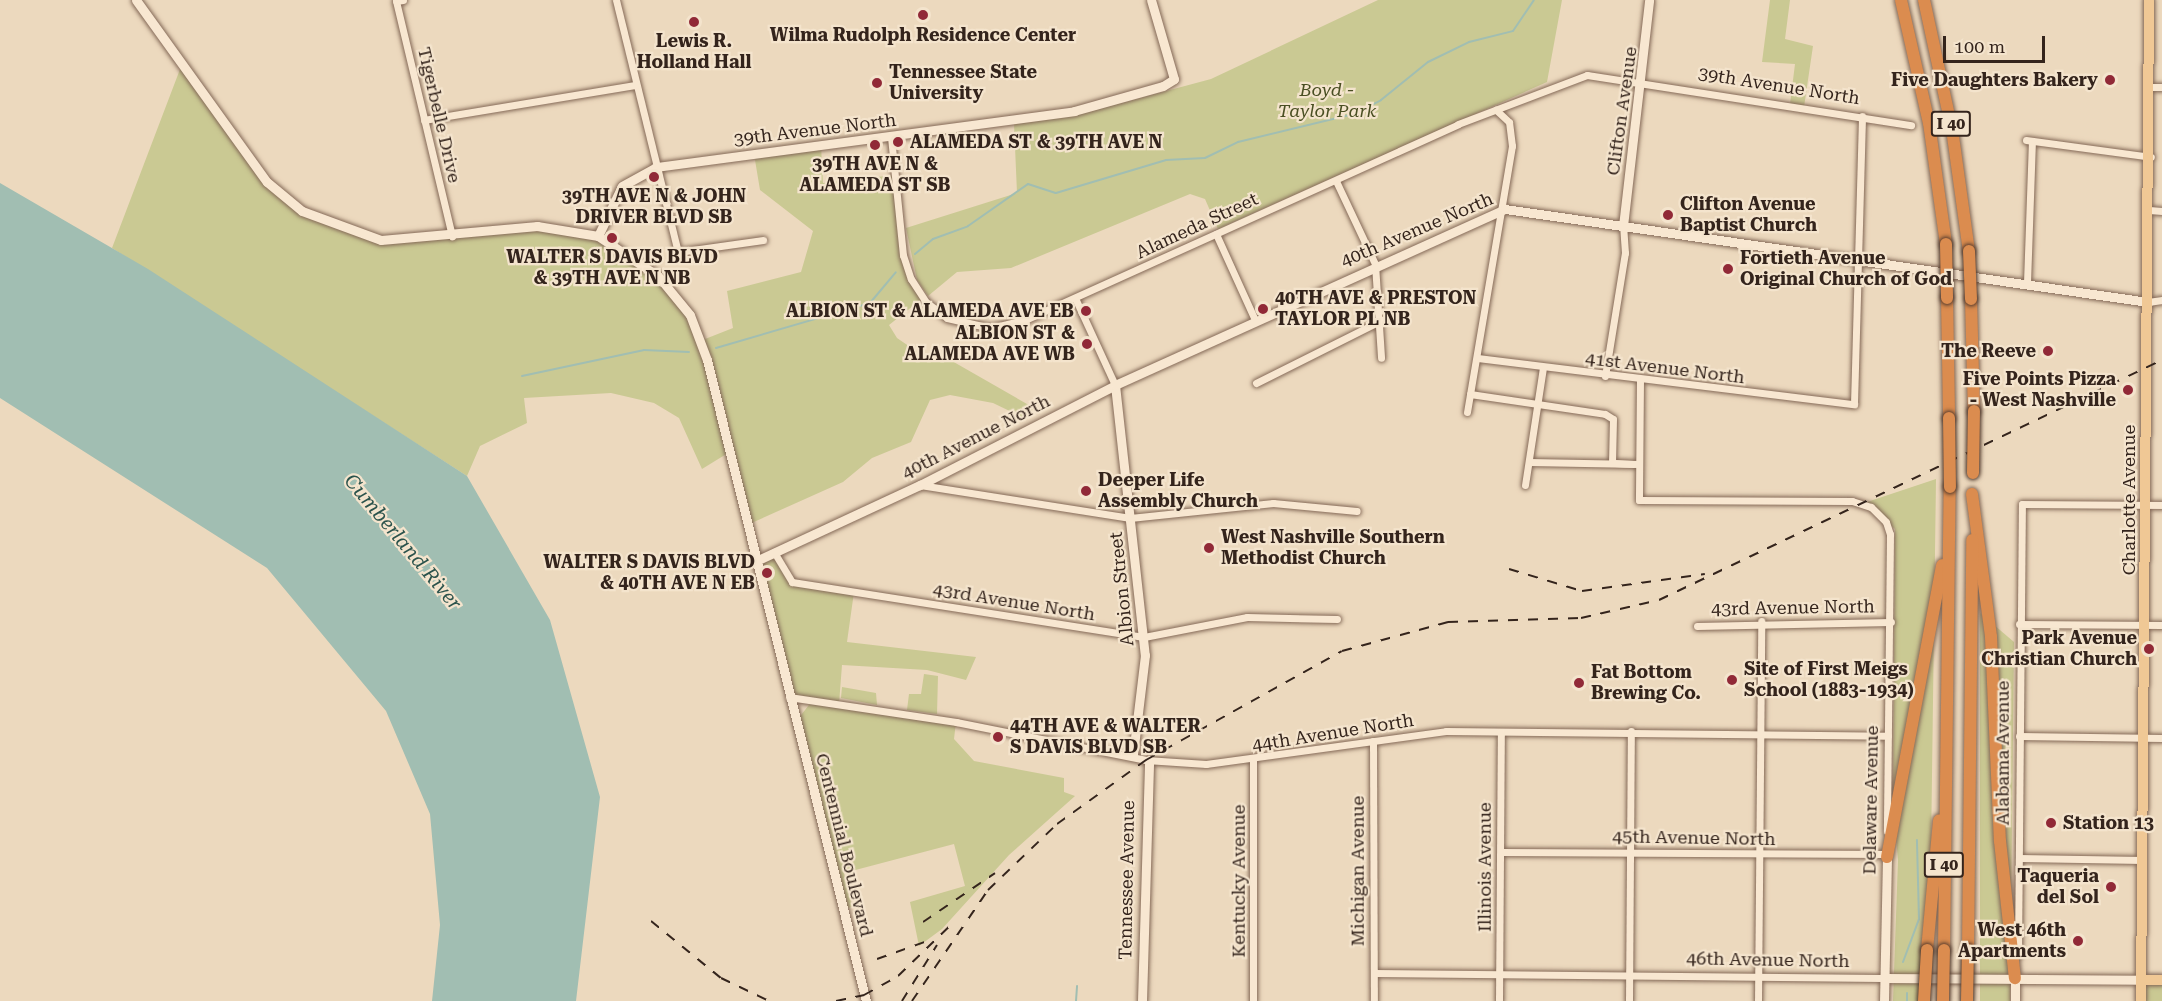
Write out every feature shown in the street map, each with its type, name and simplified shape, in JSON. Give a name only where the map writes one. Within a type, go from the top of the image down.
[{"type":"highway","name":"I 40","points":[[1901,0],[1929,123],[1946,244],[1950,487],[1943,1001]]},
{"type":"highway","name":"I 40","points":[[1924,0],[1952,129],[1969,250],[1974,411],[1967,1001]]},
{"type":"highway","points":[[1972,494],[1991,637],[2000,841],[2015,978]]},
{"type":"highway","points":[[1887,857],[1948,528]]},
{"type":"highway","points":[[1924,1001],[1927,950],[1945,779]]},
{"type":"main road","name":"Charlotte Avenue","points":[[2141,1001],[2149,210],[2156,87],[2149,0]]},
{"type":"main road","name":"46th Avenue North","points":[[2142,980],[2162,980]]},
{"type":"street","points":[[135,0],[267,182],[302,211],[381,240],[452,236],[537,226],[598,236]]},
{"type":"street","points":[[616,0],[678,252],[763,240]]},
{"type":"street","name":"39th Avenue North","points":[[598,236],[622,186],[656,167],[1074,111],[1174,79],[1151,0]]},
{"type":"street","name":"Clifton Avenue","points":[[1623,226],[1642,80],[1649,0]]},
{"type":"street","name":"Tigerbelle Drive","points":[[399,1],[452,236]]},
{"type":"street","name":"Alameda Street","points":[[891,137],[903,255],[913,284],[934,308],[960,324],[999,327],[1075,298],[1496,110],[1587,75],[1642,80]]},
{"type":"street","name":"39th Avenue North","points":[[1642,80],[1911,125]]},
{"type":"street","points":[[424,120],[636,85]]},
{"type":"street","points":[[1467,412],[1505,209],[1511,128],[1496,110]]},
{"type":"street","points":[[1858,261],[1862,116]]},
{"type":"street","points":[[2027,283],[2029,140],[2151,157]]},
{"type":"street","points":[[1336,181],[1375,264],[1382,320],[1381,358]]},
{"type":"street","name":"40th Avenue North","points":[[756,561],[920,485],[1115,385],[1375,264],[1505,209],[2148,302]]},
{"type":"street","points":[[2149,210],[2162,211]]},
{"type":"street","points":[[1605,376],[1625,253],[1623,226]]},
{"type":"street","points":[[1216,234],[1255,320]]},
{"type":"street","name":"Centennial Boulevard","points":[[598,236],[658,276],[690,315],[707,360],[866,1001]]},
{"type":"street","name":"41st Avenue North","points":[[1477,358],[1849,406],[1857,398],[1858,261]]},
{"type":"street","points":[[1075,298],[1115,385]]},
{"type":"street","points":[[2148,302],[2162,300]]},
{"type":"street","points":[[1256,383],[1382,320]]},
{"type":"street","points":[[1525,486],[1543,367]]},
{"type":"street","points":[[1529,462],[1636,464],[1640,380]]},
{"type":"street","name":"Albion Street","points":[[1115,385],[1131,518],[1146,676],[1133,754]]},
{"type":"street","points":[[1470,394],[1613,419],[1613,463]]},
{"type":"street","name":"Delaware Avenue","points":[[1636,464],[1639,500],[1852,501],[1878,513],[1890,534],[1891,622],[1884,1001]]},
{"type":"street","points":[[920,485],[1131,518],[1273,503],[1357,511]]},
{"type":"street","name":"Alabama Avenue","points":[[2015,1001],[2019,858],[2019,624],[2022,504],[2146,505]]},
{"type":"street","points":[[2146,505],[2162,505]]},
{"type":"street","name":"43rd Avenue North","points":[[774,552],[792,582],[1143,637],[1247,617],[1337,619]]},
{"type":"street","points":[[1758,1001],[1757,733],[1761,621]]},
{"type":"street","name":"43rd Avenue North","points":[[1697,626],[1761,621],[1891,622]]},
{"type":"street","points":[[2019,624],[2162,625]]},
{"type":"street","name":"44th Avenue North","points":[[789,697],[1133,754],[1149,760],[1253,761],[1446,731],[1631,731],[1888,736]]},
{"type":"street","points":[[1629,1001],[1631,731]]},
{"type":"street","name":"Illinois Avenue","points":[[1499,1001],[1501,732]]},
{"type":"street","points":[[2019,736],[2162,738]]},
{"type":"street","name":"Michigan Avenue","points":[[1373,741],[1374,1001]]},
{"type":"street","name":"Tennessee Avenue","points":[[1142,1001],[1149,760]]},
{"type":"street","name":"Kentucky Avenue","points":[[1253,761],[1253,1001]]},
{"type":"street","name":"45th Avenue North","points":[[1501,852],[1887,857]]},
{"type":"street","points":[[2019,858],[2143,860]]},
{"type":"street","name":"46th Avenue North","points":[[1374,973],[2142,980]]},
{"type":"green space","name":"Boyd - Taylor Park","points":[[1378,0],[1562,0],[1547,82],[1218,229],[1205,199],[1190,194],[1011,268],[957,272],[928,296],[917,280],[906,228],[1017,193],[1014,124],[1088,112],[1211,79]]},
{"type":"green space","points":[[1770,0],[1790,0],[1785,39],[1813,46],[1804,107],[1790,104],[1795,64],[1762,62]]},
{"type":"green space","points":[[182,64],[267,182],[302,211],[381,240],[508,227],[598,236],[658,276],[690,315],[700,341],[733,328],[727,291],[801,272],[813,231],[760,190],[754,154],[821,146],[823,183],[895,175],[903,255],[923,298],[889,325],[897,338],[932,362],[945,357],[1034,408],[1024,418],[993,403],[950,395],[930,400],[911,442],[872,458],[843,482],[747,525],[728,453],[702,469],[679,418],[654,403],[611,393],[524,398],[527,423],[480,446],[467,476],[112,248]]},
{"type":"green space","points":[[1936,479],[1931,850],[1918,1001],[1893,1001],[1898,860],[1893,804],[1895,529],[1864,503]]},
{"type":"green space","points":[[774,552],[792,582],[854,592],[847,642],[976,657],[966,680],[927,670],[842,665],[839,704],[956,722],[954,739],[974,761],[1064,778],[1064,792],[1075,796],[1009,855],[942,929],[919,946],[910,902],[965,886],[954,844],[844,873],[852,907],[843,909],[798,719],[812,701],[789,697],[756,561]]},
{"type":"green space","points":[[1980,613],[2014,642],[2010,1001],[1980,1001]]},
{"type":"green space","points":[[924,674],[938,676],[937,714],[907,710],[909,694],[921,694]]},
{"type":"green space","points":[[842,687],[876,693],[877,705],[841,698]]},
{"type":"green space","points":[[2142,980],[2162,980],[2162,1001],[2142,1001]]},
{"type":"water","name":"Cumberland River","points":[[0,183],[148,269],[467,476],[550,620],[600,797],[576,1001],[432,1001],[440,925],[430,814],[386,711],[267,568],[0,398]]},
{"type":"waterway","points":[[915,254],[933,239],[968,226],[1028,184],[1056,193],[1166,160],[1205,158],[1238,142],[1354,114],[1381,100],[1428,62],[1469,42],[1513,31],[1534,0]]},
{"type":"waterway","points":[[716,348],[870,303],[896,272]]},
{"type":"waterway","points":[[522,376],[644,350],[689,352]]},
{"type":"waterway","points":[[1903,962],[1919,919],[1917,840]]},
{"type":"waterway","points":[[1076,1001],[1077,986]]},
{"type":"waterway","points":[[1907,993],[1907,1001]]},
{"type":"railway","points":[[912,1001],[988,890],[1057,824],[1146,760],[1342,651],[1448,622],[1581,618],[1659,600],[2162,360]]},
{"type":"railway","points":[[1509,569],[1582,591],[1705,574]]},
{"type":"railway","points":[[923,922],[995,873]]},
{"type":"railway","points":[[651,921],[721,978],[769,1001]]},
{"type":"railway","points":[[836,1001],[864,995],[898,976],[954,922]]},
{"type":"railway","points":[[877,959],[933,939]]},
{"type":"railway","points":[[902,1001],[937,945]]},
{"type":"place","name":"Wilma Rudolph Residence Center","points":[[923,15]]},
{"type":"place","name":"Lewis R. Holland Hall","points":[[694,22]]},
{"type":"place","name":"Five Daughters Bakery","points":[[2110,80]]},
{"type":"place","name":"Tennessee State University","points":[[877,83]]},
{"type":"place","name":"ALAMEDA ST & 39TH AVE N","points":[[898,142]]},
{"type":"place","name":"39TH AVE N & ALAMEDA ST SB","points":[[875,145]]},
{"type":"place","name":"39TH AVE N & JOHN DRIVER BLVD SB","points":[[654,177]]},
{"type":"place","name":"Clifton Avenue Baptist Church","points":[[1668,215]]},
{"type":"place","name":"WALTER S DAVIS BLVD & 39TH AVE N NB","points":[[612,238]]},
{"type":"place","name":"Fortieth Avenue Original Church of God","points":[[1728,269]]},
{"type":"place","name":"40TH AVE & PRESTON TAYLOR PL NB","points":[[1263,309]]},
{"type":"place","name":"ALBION ST & ALAMEDA AVE EB","points":[[1086,311]]},
{"type":"place","name":"ALBION ST & ALAMEDA AVE WB","points":[[1087,344]]},
{"type":"place","name":"The Reeve","points":[[2048,351]]},
{"type":"place","name":"Five Points Pizza - West Nashville","points":[[2128,390]]},
{"type":"place","name":"Deeper Life Assembly Church","points":[[1086,491]]},
{"type":"place","name":"West Nashville Southern Methodist Church","points":[[1209,548]]},
{"type":"place","name":"WALTER S DAVIS BLVD & 40TH AVE N EB","points":[[767,573]]},
{"type":"place","name":"Park Avenue Christian Church","points":[[2149,649]]},
{"type":"place","name":"Site of First Meigs School (1883-1934)","points":[[1732,680]]},
{"type":"place","name":"Fat Bottom Brewing Co.","points":[[1579,683]]},
{"type":"place","name":"44TH AVE & WALTER S DAVIS BLVD SB","points":[[998,737]]},
{"type":"place","name":"Station 13","points":[[2051,823]]},
{"type":"place","name":"Taqueria del Sol","points":[[2111,887]]},
{"type":"place","name":"West 46th Apartments","points":[[2078,941]]}]
